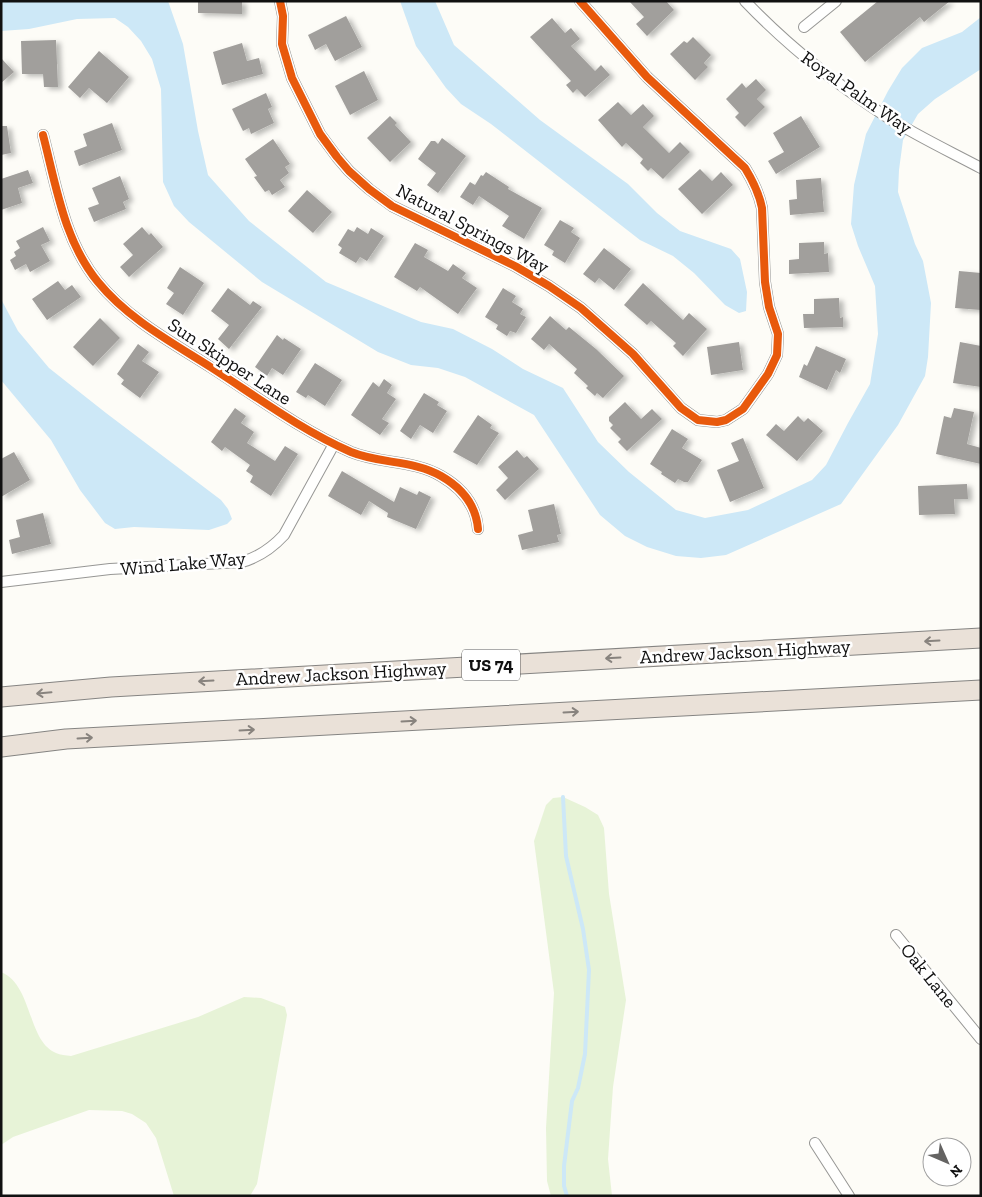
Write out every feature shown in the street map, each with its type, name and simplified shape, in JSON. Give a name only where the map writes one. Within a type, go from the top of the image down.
[{"type":"highway","name":"Andrew Jackson Highway","points":[[1,697],[111,686],[981,638]]},
{"type":"highway","points":[[1,746],[66,739],[981,690]]},
{"type":"street","name":"Natural Springs Way","points":[[280,1],[283,16],[282,36],[284,52],[297,90],[328,146],[358,180],[392,206],[516,266],[581,308],[633,354],[689,415],[706,422],[726,420],[743,409],[768,374],[777,355],[778,334],[769,307],[765,282],[760,198],[745,168],[647,77],[580,1]]},
{"type":"street","name":"Royal Palm Way","points":[[745,1],[808,59],[866,102],[919,135],[981,168]]},
{"type":"street","points":[[804,27],[836,1]]},
{"type":"street","name":"Sun Skipper Lane","points":[[43,135],[68,227],[84,261],[104,289],[121,306],[150,328],[259,400],[334,444],[364,457],[418,467],[441,476],[463,493],[471,502],[478,520],[478,529]]},
{"type":"street","name":"Wind Lake Way","points":[[1,582],[110,570],[242,562],[253,558],[275,545],[284,535],[334,444]]},
{"type":"street","name":"Oak Lane","points":[[896,935],[981,1039]]},
{"type":"street","points":[[815,1143],[849,1196]]},
{"type":"green space","points":[[563,797],[598,815],[604,828],[609,894],[626,1000],[613,1087],[608,1159],[612,1196],[551,1196],[547,1181],[546,1128],[554,993],[534,841],[546,805],[553,798]]},
{"type":"green space","points":[[1,972],[19,988],[34,1026],[47,1047],[58,1054],[71,1056],[198,1017],[244,997],[261,998],[285,1007],[287,1015],[257,1184],[250,1196],[174,1196],[156,1138],[146,1123],[132,1114],[122,1111],[89,1110],[13,1137],[1,1145]]},
{"type":"water","points":[[1,1],[168,1],[183,44],[198,131],[208,175],[249,221],[326,282],[421,322],[453,329],[492,349],[523,369],[563,388],[598,442],[629,472],[676,510],[705,518],[748,510],[812,480],[826,465],[870,384],[878,334],[875,286],[851,224],[854,185],[866,134],[902,68],[922,48],[962,32],[981,17],[981,69],[935,99],[918,114],[903,140],[898,192],[915,244],[923,261],[931,303],[925,376],[898,425],[841,504],[726,555],[701,558],[676,556],[647,547],[625,536],[600,515],[534,415],[465,377],[438,368],[411,365],[378,352],[262,282],[189,222],[174,206],[163,182],[161,89],[152,59],[141,41],[128,27],[115,18],[77,19],[29,29],[1,31]]},
{"type":"water","points":[[400,1],[435,1],[454,45],[540,120],[628,184],[657,213],[680,231],[731,249],[740,259],[747,292],[746,311],[739,313],[725,305],[694,273],[673,256],[640,240],[491,124],[461,104],[446,88],[416,46]]},
{"type":"water","points":[[1,299],[18,331],[49,368],[221,500],[228,509],[232,519],[227,524],[209,530],[134,527],[115,529],[105,523],[80,490],[51,440],[1,380]]},
{"type":"building","points":[[198,1],[242,1],[242,14],[198,13]]},
{"type":"building","points":[[629,1],[666,1],[674,10],[647,36],[636,24],[644,17]]},
{"type":"building","points":[[878,1],[950,1],[924,22],[920,17],[865,62],[840,32]]},
{"type":"building","points":[[346,16],[362,47],[335,61],[326,44],[315,50],[308,35]]},
{"type":"building","points":[[552,18],[565,33],[571,28],[580,39],[571,46],[595,71],[601,65],[610,75],[585,97],[577,89],[573,93],[566,85],[571,81],[530,37]]},
{"type":"building","points":[[693,37],[711,55],[704,63],[708,67],[695,80],[670,54],[684,41],[687,43]]},
{"type":"building","points":[[56,40],[58,87],[44,87],[43,74],[22,74],[21,41]]},
{"type":"building","points":[[242,43],[247,61],[259,58],[263,74],[222,85],[213,52]]},
{"type":"building","points":[[99,51],[129,77],[107,103],[89,88],[80,98],[68,87]]},
{"type":"building","points":[[1,58],[14,72],[1,83]]},
{"type":"building","points":[[364,71],[378,100],[350,115],[335,86]]},
{"type":"building","points":[[756,79],[766,90],[757,99],[765,107],[745,127],[735,117],[739,113],[726,99],[742,83],[746,88]]},
{"type":"building","points":[[266,93],[272,107],[268,109],[274,123],[251,134],[249,128],[243,131],[232,109]]},
{"type":"building","points":[[618,102],[631,115],[643,104],[654,116],[643,127],[669,153],[680,142],[690,152],[663,179],[651,168],[648,171],[640,163],[643,159],[626,143],[622,147],[598,120]]},
{"type":"building","points":[[390,116],[397,123],[395,125],[411,142],[390,162],[367,138]]},
{"type":"building","points":[[801,116],[820,147],[776,174],[768,161],[784,152],[773,133]]},
{"type":"building","points":[[112,123],[122,150],[79,166],[74,151],[87,146],[83,134]]},
{"type":"building","points":[[1,126],[7,126],[11,153],[1,155]]},
{"type":"building","points":[[442,138],[466,156],[438,193],[427,185],[436,173],[418,159],[431,141],[435,141],[438,144]]},
{"type":"building","points":[[273,139],[290,164],[285,167],[289,173],[280,180],[285,187],[272,195],[269,190],[265,192],[254,177],[257,176],[245,159]]},
{"type":"building","points":[[700,169],[712,181],[721,172],[733,185],[702,214],[678,189]]},
{"type":"building","points":[[28,170],[33,183],[18,188],[22,203],[1,210],[1,179]]},
{"type":"building","points":[[486,172],[509,187],[508,189],[542,208],[524,239],[502,226],[509,216],[479,196],[473,205],[460,197],[470,182],[475,185],[481,175],[483,176]]},
{"type":"building","points":[[120,176],[129,199],[123,202],[126,209],[94,222],[88,208],[99,204],[92,188]]},
{"type":"building","points":[[821,178],[824,212],[790,215],[789,200],[797,199],[796,180]]},
{"type":"building","points":[[307,190],[332,212],[313,233],[288,211]]},
{"type":"building","points":[[560,220],[574,228],[571,232],[580,238],[565,263],[552,255],[554,251],[544,245]]},
{"type":"building","points":[[43,227],[50,241],[41,245],[50,261],[30,272],[26,264],[15,270],[10,260],[16,256],[14,252],[20,248],[16,241]]},
{"type":"building","points":[[142,227],[149,235],[151,233],[163,247],[129,277],[120,267],[133,255],[123,244]]},
{"type":"building","points":[[357,227],[368,234],[371,228],[384,236],[367,261],[360,257],[356,263],[339,253],[342,248],[338,245],[348,229],[354,232]]},
{"type":"building","points":[[824,242],[824,254],[828,253],[829,272],[789,274],[789,260],[799,259],[799,243]]},
{"type":"building","points":[[415,243],[428,250],[424,257],[448,271],[453,264],[466,273],[462,278],[477,288],[458,314],[420,287],[417,291],[394,277]]},
{"type":"building","points":[[604,248],[631,269],[614,290],[599,278],[595,283],[583,274]]},
{"type":"building","points":[[180,267],[204,283],[183,315],[166,304],[174,293],[167,288]]},
{"type":"building","points":[[959,271],[981,273],[981,310],[955,308]]},
{"type":"building","points":[[58,281],[65,290],[72,285],[81,297],[47,320],[32,299]]},
{"type":"building","points":[[643,283],[683,320],[689,313],[707,329],[683,356],[673,346],[676,343],[651,321],[647,325],[624,305]]},
{"type":"building","points":[[228,288],[250,305],[253,301],[262,307],[229,349],[218,339],[229,325],[211,311]]},
{"type":"building","points":[[503,288],[516,296],[512,302],[523,309],[520,314],[526,317],[516,333],[510,331],[507,336],[496,329],[498,325],[485,317]]},
{"type":"building","points":[[839,298],[840,318],[843,317],[843,327],[804,328],[803,314],[814,314],[814,299]]},
{"type":"building","points":[[550,316],[566,330],[569,327],[596,349],[624,376],[603,398],[597,393],[595,396],[586,388],[588,386],[574,373],[577,369],[549,344],[544,350],[531,339]]},
{"type":"building","points":[[100,318],[120,338],[93,366],[73,347]]},
{"type":"building","points":[[277,335],[301,349],[283,375],[272,368],[267,376],[255,367]]},
{"type":"building","points":[[739,342],[743,370],[711,375],[707,347]]},
{"type":"building","points":[[960,342],[981,346],[981,387],[953,383]]},
{"type":"building","points":[[138,344],[149,352],[142,361],[159,372],[140,398],[121,384],[124,380],[117,374]]},
{"type":"building","points":[[816,346],[846,359],[840,373],[836,370],[827,390],[799,377],[804,364],[807,366]]},
{"type":"building","points":[[315,363],[342,380],[325,406],[308,395],[306,398],[296,392]]},
{"type":"building","points":[[384,379],[392,385],[387,393],[396,399],[382,419],[389,423],[380,435],[351,415],[373,382],[379,387]]},
{"type":"building","points":[[424,393],[439,402],[437,405],[447,411],[433,433],[420,425],[411,439],[400,431]]},
{"type":"building","points":[[625,402],[641,419],[652,409],[662,419],[627,451],[618,442],[621,439],[610,428],[613,425],[609,421],[609,417]]},
{"type":"building","points":[[235,408],[246,416],[241,423],[254,432],[247,443],[275,461],[285,446],[298,454],[271,496],[250,482],[253,476],[246,471],[250,465],[225,447],[222,451],[211,442]]},
{"type":"building","points":[[954,408],[974,412],[967,444],[981,448],[981,464],[936,454],[944,416],[951,418]]},
{"type":"building","points":[[478,415],[492,425],[490,428],[499,433],[477,465],[453,452]]},
{"type":"building","points":[[798,416],[804,422],[808,418],[823,431],[797,461],[766,435],[776,424],[784,431]]},
{"type":"building","points":[[672,429],[688,439],[682,448],[702,460],[688,482],[678,479],[675,483],[650,464]]},
{"type":"building","points":[[743,438],[764,488],[730,502],[717,470],[739,461],[731,443]]},
{"type":"building","points":[[517,450],[524,458],[527,456],[539,469],[505,500],[496,490],[508,478],[498,467]]},
{"type":"building","points":[[14,452],[30,480],[1,497],[1,459]]},
{"type":"building","points":[[342,471],[394,502],[400,487],[417,495],[419,491],[431,497],[416,529],[387,517],[388,513],[369,501],[361,515],[328,496]]},
{"type":"building","points":[[967,484],[968,499],[954,499],[955,514],[919,515],[918,486]]},
{"type":"building","points":[[554,504],[561,534],[557,535],[559,542],[522,550],[518,535],[533,531],[528,510]]},
{"type":"building","points":[[43,513],[51,544],[12,554],[9,540],[20,537],[16,520]]},
{"type":"waterway","points":[[563,797],[566,856],[583,929],[589,970],[585,1054],[578,1088],[572,1101],[564,1166],[564,1186],[567,1196]]},
{"type":"cycle path","points":[[280,1],[283,16],[282,44],[292,78],[320,134],[349,171],[392,206],[515,266],[581,308],[633,354],[681,408],[698,420],[717,422],[726,420],[743,409],[768,374],[777,355],[778,334],[769,307],[765,282],[762,208],[759,197],[745,168],[647,77],[580,1]]},
{"type":"cycle path","points":[[43,135],[57,193],[77,249],[86,266],[98,282],[123,308],[167,340],[315,434],[362,456],[420,467],[441,476],[467,498],[477,520],[478,529]]}]
